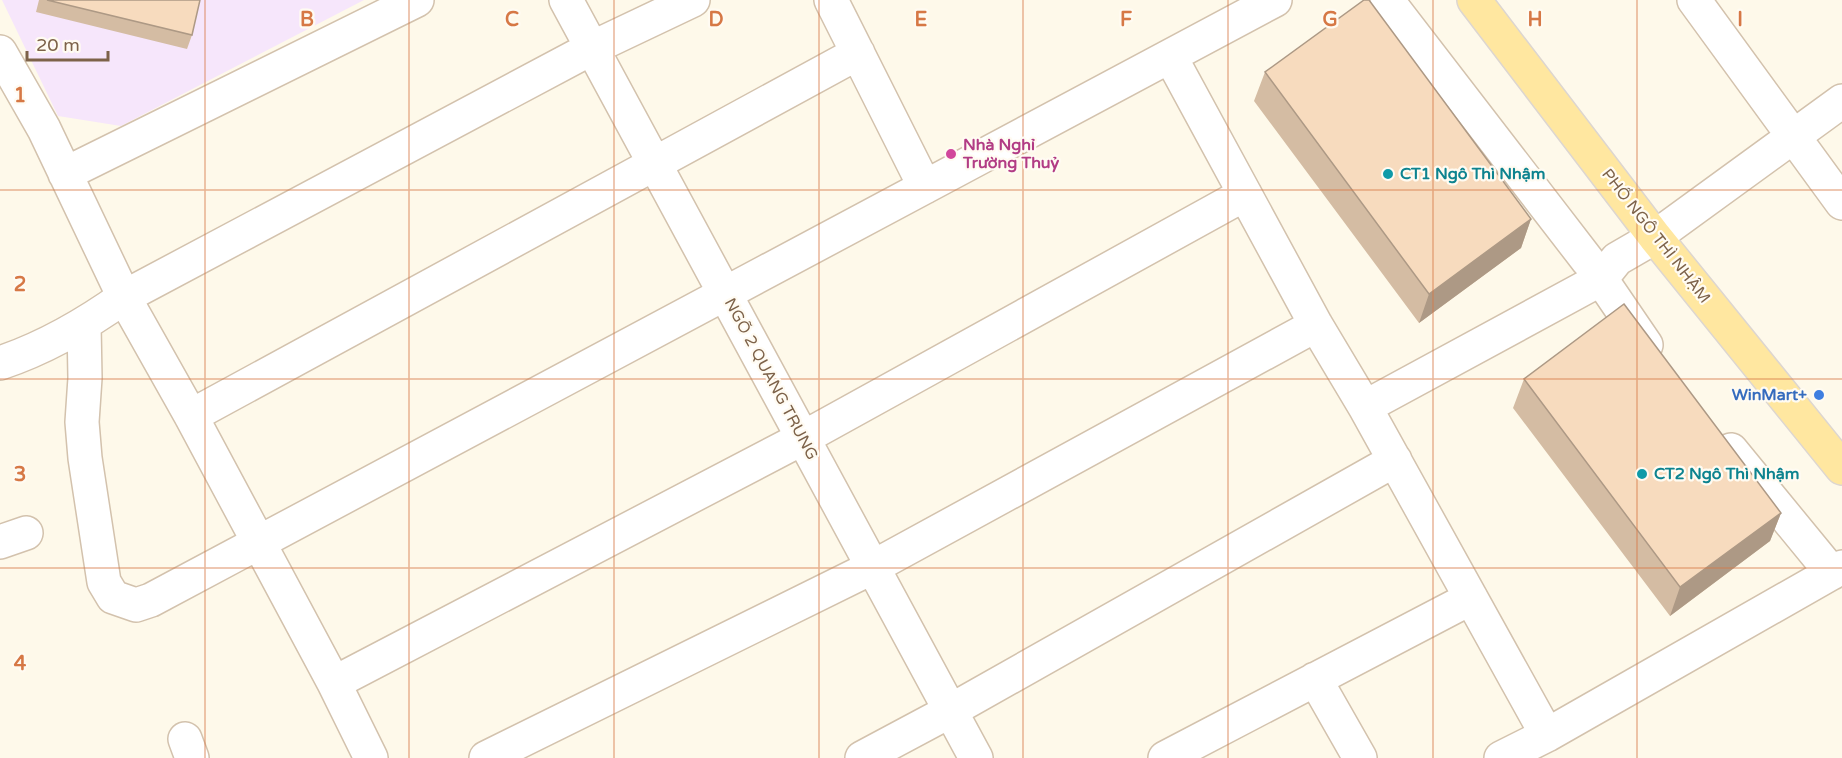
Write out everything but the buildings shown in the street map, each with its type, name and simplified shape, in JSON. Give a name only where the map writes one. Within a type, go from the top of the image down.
[{"type":"main road","name":"PHỐ NGÔ THÌ NHẬM","points":[[1473,0],[1655,237],[1842,468]]},
{"type":"street","points":[[65,174],[417,0]]},
{"type":"street","name":"NGÕ 2 QUANG TRUNG","points":[[566,0],[976,758]]},
{"type":"street","points":[[0,363],[27,354],[84,325],[124,297],[592,48],[693,0]]},
{"type":"street","points":[[84,325],[85,378],[82,422],[85,459],[104,582],[112,597],[136,605],[152,600],[1275,0]]},
{"type":"street","points":[[1387,0],[1602,266],[1638,335],[1668,371]]},
{"type":"street","points":[[1694,0],[1842,203]]},
{"type":"street","points":[[836,2],[858,53],[926,187]]},
{"type":"street","points":[[0,52],[44,129],[124,297],[191,416],[334,683],[371,758]]},
{"type":"street","points":[[191,416],[858,53]]},
{"type":"street","points":[[1170,56],[1316,325],[1395,460],[1547,735]]},
{"type":"street","points":[[1359,397],[1655,237],[1792,135],[1842,101]]},
{"type":"street","points":[[334,683],[803,438],[1245,194]]},
{"type":"street","points":[[486,758],[873,567],[1316,325]]},
{"type":"street","points":[[1501,758],[1547,735],[1837,570],[1712,426]]},
{"type":"street","points":[[862,758],[950,711],[1395,460]]},
{"type":"street","points":[[1165,758],[1471,598]]},
{"type":"street","points":[[1315,680],[1360,758]]},
{"type":"shaded area","points":[[2,0],[364,0],[121,126],[58,116]]},
{"type":"place","name":"Nhà Nghỉ Trường Thuỷ","points":[[951,154]]},
{"type":"place","name":"CT1 Ngô Thì Nhậm","points":[[1388,174]]},
{"type":"place","name":"WinMart+","points":[[1819,395]]},
{"type":"place","name":"CT2 Ngô Thì Nhậm","points":[[1642,474]]}]
